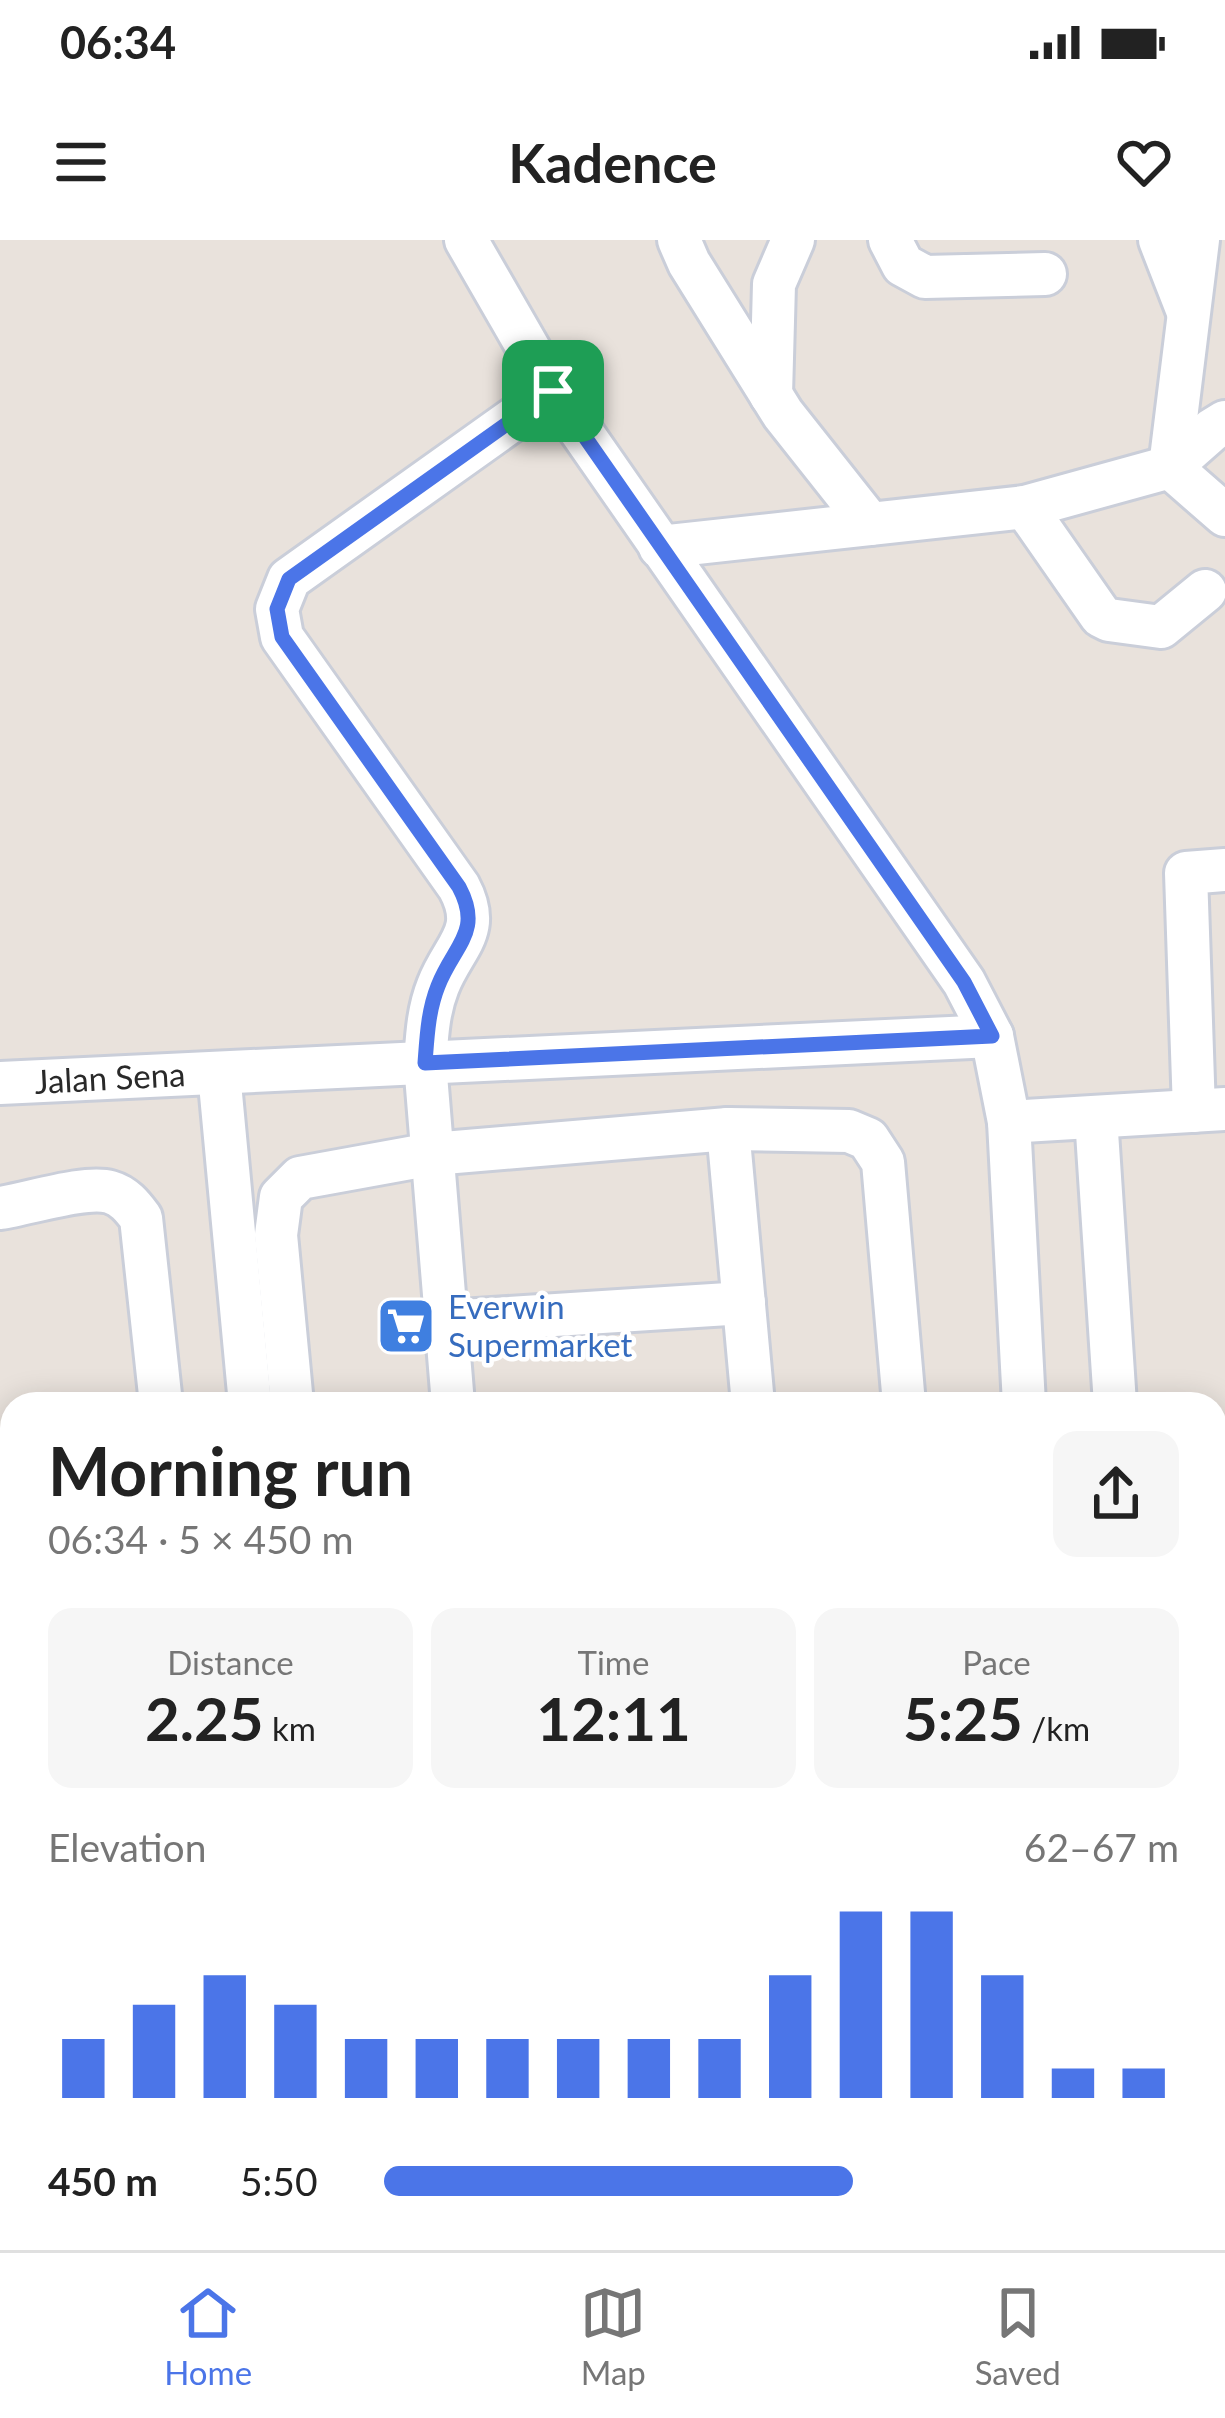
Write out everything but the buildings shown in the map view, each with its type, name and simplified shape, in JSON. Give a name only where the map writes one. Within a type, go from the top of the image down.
[{"type":"street","points":[[466,240],[553,391],[964,982],[992,1036],[1009,1122],[1023,1392]]},
{"type":"street","points":[[679,240],[771,395],[870,524]]},
{"type":"street","points":[[771,395],[774,284],[793,240]]},
{"type":"street","points":[[890,240],[903,266],[925,277],[1045,274]]},
{"type":"street","points":[[1160,240],[1190,317]]},
{"type":"street","points":[[1170,467],[1198,240]]},
{"type":"street","points":[[452,1392],[425,1063],[432,1005],[469,928],[469,906],[282,637],[277,609],[289,579],[553,391]]},
{"type":"street","points":[[660,548],[1025,507],[1170,467],[1225,422]]},
{"type":"street","points":[[1170,467],[1225,515]]},
{"type":"street","points":[[1025,507],[1101,616],[1109,620],[1161,627],[1205,591]]},
{"type":"street","points":[[1009,1122],[1210,1110],[1206,872]]},
{"type":"street","name":"Jalan Sena","points":[[0,1083],[992,1036]]},
{"type":"street","points":[[219,1072],[249,1392]]},
{"type":"street","points":[[1096,1117],[1114,1392]]},
{"type":"street","points":[[728,1129],[752,1392]]},
{"type":"street","points":[[291,1392],[276,1235],[281,1197],[300,1178],[432,1154],[728,1129],[849,1131],[868,1139],[884,1162],[903,1392]]},
{"type":"street","points":[[0,1208],[93,1190],[112,1192],[129,1202],[140,1218],[160,1392]]},
{"type":"street","points":[[446,1322],[744,1303]]},
{"type":"place","name":"Everwin Supermarket","points":[[406,1326]]},
{"type":"route","points":[[553,391],[964,982],[992,1036],[425,1063],[437,988],[469,928],[469,906],[282,637],[277,609],[289,579],[553,391]]}]
